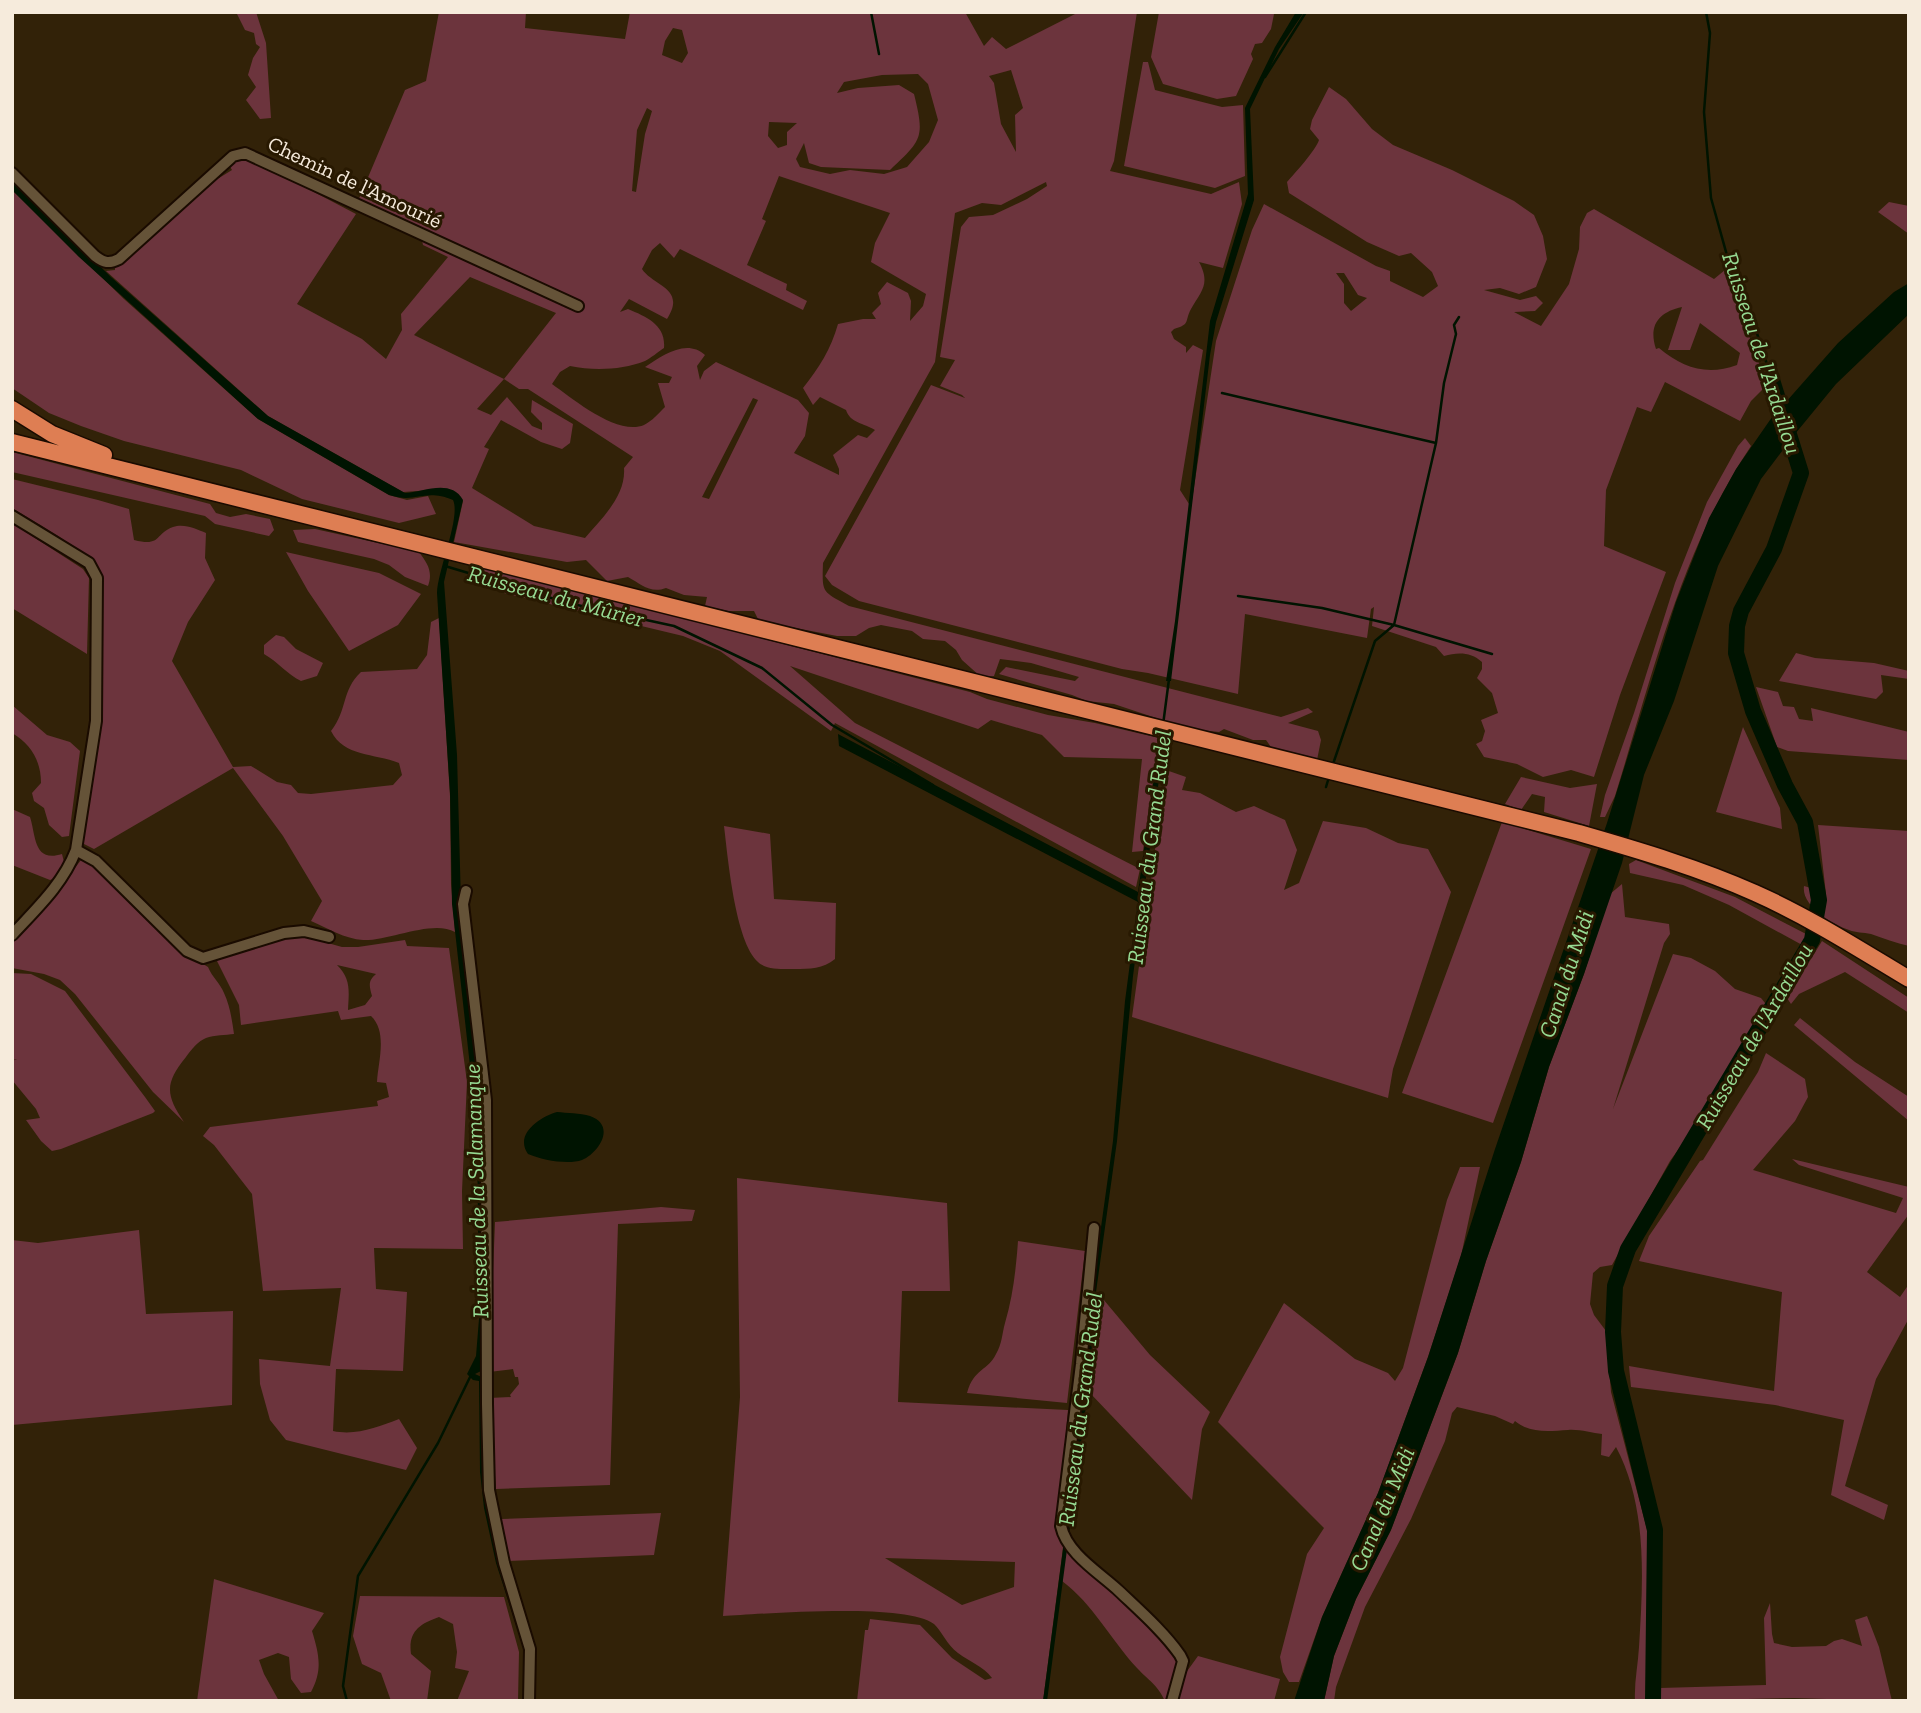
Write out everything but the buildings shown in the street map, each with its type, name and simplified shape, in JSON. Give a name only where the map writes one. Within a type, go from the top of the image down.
[{"type":"highway","points":[[12,409],[52,434],[81,447],[220,493]]},
{"type":"highway","points":[[12,442],[1579,833],[1639,850],[1717,879],[1909,969]]},
{"type":"highway","points":[[12,447],[157,478]]},
{"type":"highway","points":[[1823,930],[1909,979]]},
{"type":"highway","points":[[1823,930],[1909,985]]},
{"type":"street","name":"Chemin de l'Amourié","points":[[12,173],[95,256],[111,263],[119,259],[233,156],[245,153],[578,306]]},
{"type":"street","points":[[12,516],[89,563],[97,578],[96,721],[76,850],[69,868],[56,887],[12,935]]},
{"type":"street","points":[[76,850],[96,861],[195,956],[203,958],[284,933],[304,931],[330,937]]},
{"type":"street","points":[[466,891],[465,916],[486,1100],[489,1490],[504,1563],[530,1649],[529,1701]]},
{"type":"street","points":[[1094,1228],[1081,1364],[1061,1518],[1062,1532],[1069,1544],[1156,1628],[1180,1656],[1183,1661],[1172,1701]]},
{"type":"shaded area","points":[[236,12],[256,12],[266,43],[271,118],[260,119],[246,100],[256,87],[248,75],[253,58],[260,47],[256,44],[254,33],[245,30]]},
{"type":"shaded area","points":[[439,12],[526,12],[525,28],[625,39],[630,12],[965,12],[984,46],[992,37],[1006,49],[1079,12],[1137,12],[1114,161],[1110,171],[1211,194],[1239,182],[1242,204],[1223,268],[1199,262],[1204,276],[1201,292],[1185,324],[1171,332],[1174,339],[1186,347],[1186,353],[1193,345],[1203,350],[1180,490],[1191,507],[1216,341],[1252,230],[1264,204],[1376,266],[1390,271],[1390,281],[1423,297],[1438,286],[1432,272],[1411,253],[1399,256],[1367,242],[1289,193],[1287,182],[1319,140],[1310,129],[1329,87],[1346,99],[1372,129],[1393,145],[1452,170],[1514,201],[1534,215],[1543,236],[1547,259],[1536,287],[1519,294],[1500,288],[1484,290],[1520,300],[1536,296],[1543,303],[1535,311],[1514,312],[1541,326],[1569,284],[1579,249],[1580,227],[1587,213],[1594,209],[1714,279],[1725,270],[1767,385],[1751,401],[1740,421],[1665,382],[1651,412],[1637,407],[1606,490],[1604,546],[1666,572],[1620,695],[1594,777],[1571,770],[1543,777],[1517,764],[1484,757],[1476,744],[1482,741],[1485,731],[1481,720],[1498,713],[1492,693],[1477,678],[1482,662],[1464,654],[1444,656],[1436,647],[1372,626],[1374,607],[1371,609],[1367,638],[1245,614],[1238,694],[1122,669],[859,601],[832,585],[825,576],[931,385],[965,398],[940,386],[955,360],[940,357],[961,227],[969,217],[993,215],[1027,199],[1047,186],[1046,182],[1001,205],[982,203],[955,213],[935,362],[823,563],[826,590],[849,606],[1281,717],[1308,708],[1313,712],[1288,723],[1318,731],[1321,740],[1317,760],[1273,750],[1266,740],[1253,740],[1224,729],[1219,732],[1199,730],[1114,704],[1087,701],[999,674],[1006,667],[1075,681],[1079,677],[1031,663],[1000,659],[994,676],[981,677],[945,641],[923,639],[912,631],[881,625],[856,636],[837,636],[759,621],[754,611],[728,611],[705,606],[707,597],[684,595],[666,588],[650,589],[628,577],[607,581],[586,560],[567,562],[454,542],[463,501],[447,489],[403,492],[268,416],[106,271],[115,270],[115,266],[216,175],[219,178],[232,170],[229,165],[232,162],[240,158],[253,160],[356,214],[297,304],[362,339],[386,359],[402,330],[401,314],[448,257],[423,245],[420,231],[358,201],[405,90],[426,81]],"holes":[[[673,28],[682,30],[688,53],[682,63],[662,55],[665,41]],[[1011,70],[1023,108],[1015,115],[1016,152],[1001,124],[994,83],[989,76]],[[918,74],[928,84],[938,120],[929,142],[907,167],[884,174],[850,170],[830,174],[800,167],[796,159],[804,143],[809,163],[821,167],[890,170],[915,144],[920,129],[914,94],[899,85],[858,88],[837,93],[844,82],[882,75]],[[647,108],[652,111],[645,134],[636,192],[632,191],[637,130]],[[769,122],[797,123],[787,132],[787,145],[778,148],[768,136]],[[779,176],[890,213],[875,243],[871,262],[926,294],[923,306],[910,321],[911,301],[908,293],[887,282],[878,293],[881,304],[872,313],[876,319],[838,324],[824,358],[803,388],[813,405],[820,397],[846,410],[854,420],[875,430],[867,438],[858,435],[833,455],[839,475],[794,453],[805,436],[809,413],[798,400],[716,362],[704,371],[700,380],[697,366],[705,355],[698,350],[674,350],[645,367],[672,377],[669,383],[658,383],[665,407],[644,425],[633,427],[609,421],[552,384],[560,372],[570,366],[589,369],[617,368],[645,361],[664,348],[662,333],[654,323],[628,309],[620,312],[629,299],[667,319],[672,309],[671,294],[642,269],[652,250],[660,243],[674,258],[680,249],[803,310],[807,301],[786,290],[787,284],[747,265],[766,221],[762,219]],[[1336,273],[1344,273],[1358,295],[1367,298],[1351,311],[1344,303],[1344,284]],[[470,277],[556,313],[504,379],[414,335]],[[1682,307],[1668,350],[1690,350],[1700,323],[1740,353],[1737,365],[1705,370],[1686,365],[1659,348],[1656,349],[1653,333],[1662,316]],[[504,379],[519,389],[528,389],[633,457],[624,468],[624,478],[617,497],[585,538],[534,526],[472,488],[489,449],[484,447],[501,420],[541,442],[562,449],[570,443],[573,424],[532,400],[531,412],[542,423],[542,430],[532,426],[507,397],[491,415],[477,409]],[[753,398],[758,400],[709,499],[702,497]]]},
{"type":"shaded area","points":[[1159,12],[1274,14],[1271,29],[1262,43],[1255,44],[1251,54],[1253,59],[1236,96],[1217,99],[1163,84],[1151,57]]},
{"type":"shaded area","points":[[1143,62],[1148,62],[1155,90],[1222,107],[1243,105],[1245,176],[1215,188],[1124,166]]},
{"type":"shaded area","points":[[12,190],[124,299],[258,419],[389,495],[407,500],[428,496],[436,514],[399,523],[302,499],[241,470],[124,441],[81,426],[49,413],[12,388]]},
{"type":"shaded area","points":[[1889,202],[1909,206],[1909,234],[1878,212]]},
{"type":"shaded area","points":[[1745,438],[1751,446],[1705,528],[1687,571],[1656,660],[1615,796],[1605,817],[1600,817],[1675,583],[1707,502]]},
{"type":"shaded area","points":[[12,452],[210,504],[216,513],[230,517],[246,514],[270,519],[274,530],[269,536],[215,524],[205,516],[12,472]]},
{"type":"shaded area","points":[[12,479],[129,509],[134,540],[154,541],[167,530],[177,526],[206,533],[205,558],[215,580],[188,622],[172,661],[233,767],[251,766],[277,782],[291,785],[298,793],[393,785],[402,775],[399,763],[352,750],[344,746],[331,731],[350,686],[361,672],[417,669],[427,655],[431,622],[439,618],[455,932],[446,929],[423,929],[363,940],[343,935],[311,921],[322,901],[283,836],[233,768],[94,849],[82,843],[101,723],[102,576],[88,558],[12,508]]},
{"type":"shaded area","points":[[12,523],[83,569],[89,578],[87,654],[12,608]]},
{"type":"shaded area","points":[[315,529],[419,552],[429,568],[428,586],[405,577],[389,565],[374,559],[298,542],[293,530]]},
{"type":"shaded area","points":[[286,552],[379,573],[421,594],[398,625],[349,651],[308,591]]},
{"type":"shaded area","points":[[477,565],[970,692],[1048,715],[1159,738],[1143,851],[1132,852],[1142,759],[1064,757],[1042,735],[991,720],[978,729],[790,666],[855,723],[1140,869],[1136,887],[835,723],[831,731],[720,651],[683,636],[500,592],[478,575]]},
{"type":"shaded area","points":[[276,635],[284,637],[296,649],[323,663],[317,676],[301,681],[264,654],[264,645]]},
{"type":"shaded area","points":[[1796,653],[1815,658],[1874,663],[1909,671],[1909,679],[1881,675],[1883,692],[1876,699],[1779,681]]},
{"type":"shaded area","points":[[1756,687],[1778,692],[1783,706],[1794,707],[1799,719],[1813,721],[1811,708],[1909,732],[1909,760],[1788,751],[1777,747]]},
{"type":"shaded area","points":[[12,705],[47,735],[70,742],[80,751],[69,836],[62,837],[49,825],[44,808],[34,801],[32,793],[41,783],[39,767],[30,748],[12,733]]},
{"type":"shaded area","points":[[1743,727],[1780,808],[1782,829],[1716,812]]},
{"type":"shaded area","points":[[1166,770],[1186,777],[1182,790],[1200,793],[1236,812],[1254,806],[1285,820],[1297,850],[1284,890],[1299,883],[1323,821],[1366,828],[1398,843],[1428,849],[1451,892],[1393,1069],[1388,1098],[1132,1017]]},
{"type":"shaded area","points":[[1521,777],[1570,788],[1597,784],[1589,826],[1544,812],[1545,797],[1532,794],[1521,810],[1505,804]]},
{"type":"shaded area","points":[[12,809],[30,817],[37,846],[41,851],[53,856],[62,854],[64,862],[58,877],[50,880],[12,865]]},
{"type":"shaded area","points":[[1502,822],[1591,849],[1493,1123],[1402,1093]]},
{"type":"shaded area","points":[[1818,825],[1909,831],[1909,946],[1871,934],[1854,932],[1826,919],[1812,907],[1804,893],[1804,886],[1811,888],[1822,900],[1826,894]]},
{"type":"shaded area","points":[[724,826],[770,834],[774,899],[836,903],[835,959],[821,967],[805,969],[775,968],[758,962],[750,951],[738,918]]},
{"type":"shaded area","points":[[81,860],[91,862],[178,949],[208,967],[226,998],[234,1034],[213,1036],[200,1041],[179,1066],[171,1082],[173,1104],[184,1122],[153,1092],[75,994],[60,980],[12,968],[12,942],[52,898]]},
{"type":"shaded area","points":[[1636,860],[1735,897],[1808,935],[1804,946],[1729,905],[1683,885],[1630,873],[1629,864]]},
{"type":"shaded area","points":[[1622,884],[1625,917],[1669,924],[1670,934],[1664,943],[1613,1109],[1673,954],[1691,958],[1715,971],[1735,989],[1761,998],[1769,1008],[1728,1081],[1670,1161],[1612,1265],[1600,1267],[1593,1273],[1590,1304],[1594,1315],[1606,1331],[1611,1392],[1650,1541],[1646,1701],[1635,1701],[1642,1597],[1641,1545],[1634,1494],[1616,1447],[1609,1457],[1601,1455],[1602,1434],[1577,1430],[1534,1430],[1515,1421],[1513,1424],[1495,1416],[1457,1407],[1452,1413],[1445,1441],[1411,1519],[1365,1607],[1336,1687],[1334,1701],[1324,1701],[1334,1656],[1356,1599],[1391,1530],[1458,1353],[1486,1261],[1521,1162],[1549,1067],[1610,894]]},
{"type":"shaded area","points":[[303,936],[342,947],[405,940],[407,946],[449,948],[467,1082],[462,1191],[463,1249],[374,1248],[376,1289],[407,1292],[403,1371],[336,1369],[333,1431],[358,1432],[399,1419],[417,1448],[406,1470],[286,1440],[270,1420],[260,1384],[259,1359],[330,1366],[341,1288],[263,1291],[252,1194],[214,1145],[203,1136],[210,1127],[378,1106],[377,1101],[389,1097],[386,1083],[377,1082],[381,1039],[371,1016],[341,1020],[338,1011],[241,1025],[239,1005],[216,959],[286,937]],"holes":[[[337,965],[376,974],[370,984],[372,996],[365,1005],[348,1010],[347,980]]]},
{"type":"shaded area","points":[[1822,941],[1909,998],[1909,1013],[1845,972],[1799,994],[1791,1004],[1787,998]]},
{"type":"shaded area","points":[[12,973],[31,974],[65,991],[155,1111],[61,1149],[52,1151],[41,1141],[26,1120],[40,1118],[36,1109],[12,1080],[12,1061],[17,1059],[12,1060]]},
{"type":"shaded area","points":[[1800,1018],[1855,1062],[1909,1097],[1909,1121],[1794,1025]]},
{"type":"shaded area","points":[[1766,1053],[1805,1079],[1808,1097],[1795,1121],[1753,1170],[1896,1213],[1903,1198],[1799,1165],[1792,1159],[1909,1187],[1909,1214],[1867,1272],[1900,1297],[1909,1284],[1909,1318],[1876,1379],[1845,1486],[1888,1505],[1884,1520],[1831,1495],[1844,1420],[1775,1405],[1631,1387],[1629,1366],[1774,1391],[1782,1292],[1639,1261],[1649,1236],[1703,1160],[1758,1072]]},
{"type":"shaded area","points":[[1460,1167],[1480,1167],[1461,1256],[1428,1357],[1378,1493],[1322,1617],[1299,1682],[1289,1682],[1283,1672],[1280,1657],[1307,1554],[1324,1528],[1218,1422],[1284,1303],[1355,1359],[1388,1373],[1395,1381],[1403,1368],[1447,1200]]},
{"type":"shaded area","points":[[737,1178],[947,1203],[950,1291],[902,1291],[898,1402],[1068,1410],[1057,1531],[1064,1540],[1043,1701],[857,1701],[865,1630],[868,1630],[870,1619],[920,1625],[952,1658],[985,1680],[992,1678],[954,1650],[934,1624],[918,1617],[865,1611],[723,1616],[740,1397]],"holes":[[[885,1558],[1015,1562],[1014,1587],[962,1605]]]},
{"type":"shaded area","points":[[661,1207],[695,1210],[692,1221],[618,1224],[610,1485],[496,1489],[489,1398],[511,1397],[519,1384],[513,1369],[489,1372],[495,1222]]},
{"type":"shaded area","points":[[139,1230],[146,1314],[233,1311],[232,1405],[12,1425],[12,1240],[38,1243]]},
{"type":"shaded area","points":[[1018,1241],[1085,1251],[1067,1403],[967,1393],[973,1379],[993,1360],[1000,1346],[1012,1293]]},
{"type":"shaded area","points":[[1098,1293],[1150,1355],[1210,1412],[1202,1429],[1192,1500],[1089,1392]]},
{"type":"shaded area","points":[[661,1513],[654,1555],[506,1561],[501,1519]]},
{"type":"shaded area","points":[[1066,1551],[1079,1559],[1176,1653],[1179,1662],[1168,1701],[1165,1701],[1156,1687],[1137,1668],[1083,1600],[1062,1581]]},
{"type":"shaded area","points":[[214,1579],[324,1613],[312,1631],[319,1662],[311,1692],[301,1693],[291,1679],[289,1657],[278,1653],[259,1660],[279,1701],[197,1701]]},
{"type":"shaded area","points":[[360,1596],[504,1597],[519,1652],[518,1701],[457,1701],[469,1671],[455,1668],[457,1652],[453,1624],[439,1617],[416,1630],[411,1640],[411,1654],[431,1671],[427,1701],[391,1701],[381,1673],[362,1664],[353,1636]]},
{"type":"shaded area","points":[[1770,1603],[1774,1643],[1792,1647],[1826,1646],[1842,1639],[1862,1646],[1855,1620],[1867,1616],[1879,1647],[1892,1701],[1794,1698],[1661,1701],[1660,1688],[1766,1685],[1764,1618]]},
{"type":"shaded area","points":[[1198,1656],[1280,1679],[1274,1701],[1177,1701],[1185,1674]]},
{"type":"water","points":[[1296,12],[1304,12],[1279,49],[1250,109],[1254,200],[1216,322],[1171,681],[1166,681],[1210,321],[1248,194],[1245,108],[1275,47]]},
{"type":"water","points":[[12,179],[111,277],[268,416],[405,493],[444,488],[458,493],[463,500],[444,582],[457,755],[461,904],[483,1084],[485,1369],[475,1374],[486,1379],[487,1477],[525,1631],[529,1701],[523,1701],[523,1647],[496,1563],[484,1508],[480,1472],[479,1381],[473,1380],[467,1374],[476,1356],[479,1319],[477,1129],[452,904],[450,793],[437,593],[452,531],[455,508],[453,500],[435,495],[406,498],[389,495],[258,419],[79,257],[12,190]]},
{"type":"water","name":"Canal du Midi","points":[[1909,283],[1909,314],[1836,384],[1795,434],[1761,479],[1718,566],[1674,701],[1644,775],[1622,863],[1549,1067],[1521,1162],[1486,1261],[1458,1353],[1391,1530],[1356,1599],[1334,1656],[1324,1701],[1294,1701],[1322,1617],[1378,1493],[1428,1357],[1495,1149],[1607,823],[1676,602],[1709,518],[1736,469],[1770,420],[1838,343],[1894,292]]},
{"type":"water","points":[[838,734],[1138,892],[1156,763],[1161,764],[1133,976],[1117,1141],[1096,1292],[1089,1383],[1047,1701],[1043,1701],[1085,1382],[1092,1292],[1113,1141],[1125,1001],[1138,902],[839,746]]},
{"type":"water","points":[[557,1112],[590,1116],[598,1120],[604,1132],[599,1145],[589,1156],[582,1160],[562,1162],[528,1154],[524,1140],[531,1127]]},
{"type":"waterway","points":[[871,12],[879,54]]},
{"type":"waterway","name":"Ruisseau du Grand Rudel","points":[[1265,77],[1306,12]]},
{"type":"waterway","name":"Ruisseau de l'Ardaillou","points":[[1706,12],[1710,33],[1704,112],[1711,198],[1728,259],[1752,318],[1772,380]]},
{"type":"waterway","points":[[1332,767],[1375,641],[1394,625],[1436,443],[1444,383],[1456,334],[1454,325],[1459,317]]},
{"type":"waterway","name":"Ruisseau de l'Ardaillou","points":[[1653,1701],[1655,1530],[1616,1371],[1613,1332],[1615,1286],[1628,1249],[1812,940],[1819,900],[1805,822],[1785,785],[1753,711],[1736,653],[1737,626],[1741,611],[1774,549],[1801,473],[1772,380]]},
{"type":"waterway","points":[[1222,393],[1436,443]]},
{"type":"waterway","name":"Ruisseau du Mûrier","points":[[445,566],[568,603],[674,626],[762,668],[832,725],[933,785]]},
{"type":"waterway","points":[[1238,596],[1322,608],[1394,625],[1492,654]]},
{"type":"waterway","name":"Ruisseau du Grand Rudel","points":[[1163,725],[1169,679]]},
{"type":"waterway","name":"Ruisseau du Grand Rudel","points":[[1158,766],[1162,735]]},
{"type":"waterway","points":[[1326,787],[1329,777]]},
{"type":"waterway","name":"Ruisseau de la Salamanque","points":[[347,1701],[343,1686],[358,1576],[438,1443],[471,1375]]}]
